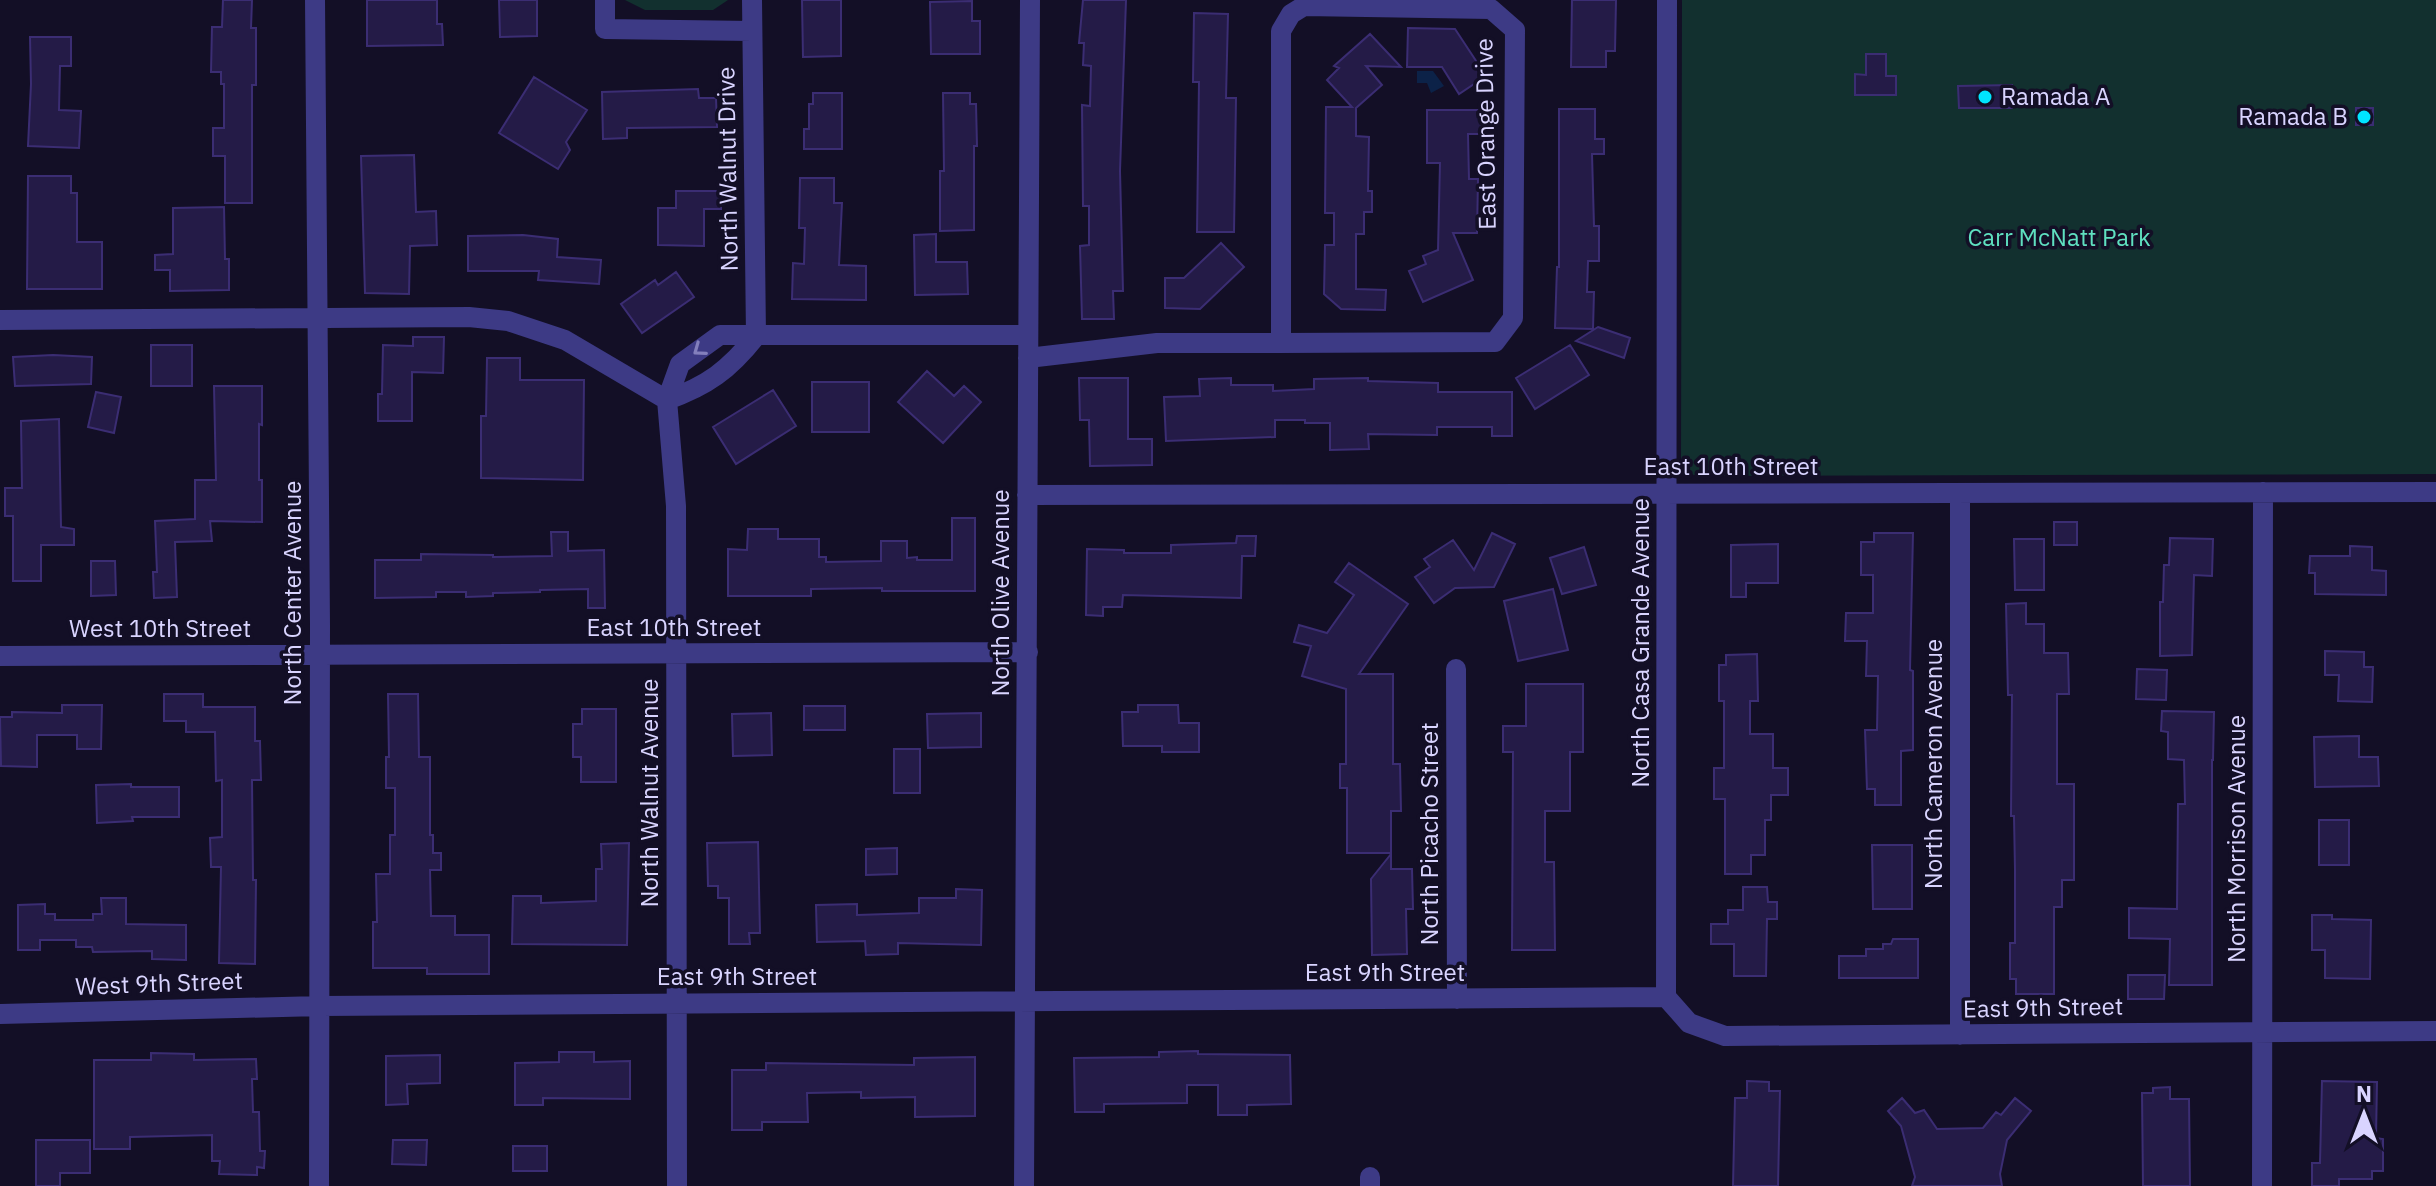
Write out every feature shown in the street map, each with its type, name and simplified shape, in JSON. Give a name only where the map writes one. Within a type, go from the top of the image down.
[{"type":"street","name":"North Center Avenue","points":[[315,0],[320,655],[319,1186]]},
{"type":"street","points":[[605,0],[605,29],[752,31]]},
{"type":"street","name":"North Walnut Drive","points":[[752,0],[756,336]]},
{"type":"street","name":"North Olive Avenue","points":[[1024,1186],[1030,0]]},
{"type":"street","name":"North Casa Grande Avenue","points":[[1666,997],[1667,0]]},
{"type":"street","name":"East Orange Drive","points":[[1028,358],[1157,343],[1281,343],[1495,342],[1513,318],[1515,30],[1491,9],[1304,6],[1291,14],[1281,31],[1281,343]]},
{"type":"street","points":[[0,320],[469,317],[508,321],[565,340],[667,400],[696,390],[736,362],[756,336]]},
{"type":"street","points":[[667,400],[680,364],[720,335],[1028,335]]},
{"type":"street","name":"North Walnut Avenue","points":[[667,400],[676,506],[677,1186]]},
{"type":"street","name":"North Morrison Avenue","points":[[2262,1186],[2263,492]]},
{"type":"street","name":"East 10th Street","points":[[1027,495],[2436,492]]},
{"type":"street","name":"North Cameron Avenue","points":[[1960,493],[1960,1035]]},
{"type":"street","name":"East 10th Street","points":[[320,655],[1028,652]]},
{"type":"street","name":"West 10th Street","points":[[0,656],[320,655]]},
{"type":"street","name":"North Picacho Street","points":[[1456,669],[1457,999]]},
{"type":"street","name":"East 9th Street","points":[[320,1006],[1666,997],[1689,1023],[1725,1036],[2436,1031]]},
{"type":"street","name":"West 9th Street","points":[[0,1014],[320,1006]]},
{"type":"green space","points":[[625,0],[728,0],[713,10],[645,10]]},
{"type":"green space","name":"Carr McNatt Park","points":[[1682,0],[2436,0],[2436,474],[1697,476],[1691,473],[1681,458]]},
{"type":"water","points":[[1417,71],[1433,71],[1444,86],[1431,93],[1427,83],[1417,83]]},
{"type":"building","points":[[223,0],[252,0],[251,28],[256,28],[256,85],[252,85],[252,203],[225,203],[225,156],[213,156],[213,128],[224,128],[224,84],[221,84],[221,72],[211,72],[212,27],[222,27]]},
{"type":"building","points":[[367,0],[437,0],[437,24],[442,24],[443,45],[367,46]]},
{"type":"building","points":[[499,0],[537,0],[537,36],[500,37]]},
{"type":"building","points":[[802,0],[841,0],[841,56],[803,57]]},
{"type":"building","points":[[1083,0],[1126,0],[1120,171],[1123,291],[1113,291],[1114,319],[1082,319],[1080,246],[1089,245],[1089,206],[1083,206],[1082,105],[1090,106],[1091,66],[1083,65],[1084,43],[1079,43]]},
{"type":"building","points":[[1572,0],[1616,0],[1615,51],[1606,51],[1606,67],[1571,67]]},
{"type":"building","points":[[972,1],[972,21],[980,21],[980,54],[931,54],[930,2]]},
{"type":"building","points":[[1194,13],[1228,14],[1226,98],[1236,98],[1234,232],[1197,232],[1199,82],[1193,82]]},
{"type":"building","points":[[1408,28],[1455,29],[1486,76],[1459,94],[1442,67],[1407,67]]},
{"type":"building","points":[[1370,34],[1401,67],[1366,66],[1382,85],[1356,108],[1356,136],[1369,137],[1368,191],[1372,191],[1372,212],[1364,212],[1364,234],[1356,234],[1356,289],[1386,290],[1385,310],[1341,309],[1324,294],[1325,245],[1334,245],[1334,213],[1325,213],[1326,107],[1352,107],[1327,80],[1339,68],[1334,66]]},
{"type":"building","points":[[30,37],[71,37],[71,66],[60,66],[59,110],[81,111],[79,148],[28,146]]},
{"type":"building","points":[[1866,54],[1886,54],[1886,76],[1896,76],[1896,95],[1855,95],[1855,74],[1866,75]]},
{"type":"building","points":[[534,77],[587,110],[566,142],[570,150],[558,169],[499,133]]},
{"type":"building","name":"Ramada A","points":[[2012,85],[2012,108],[1959,108],[1958,86]]},
{"type":"building","points":[[698,89],[699,98],[716,98],[717,127],[627,128],[627,138],[603,139],[602,92]]},
{"type":"building","points":[[813,93],[842,93],[842,149],[804,149],[804,129],[809,129],[809,104],[813,104]]},
{"type":"building","points":[[943,93],[970,93],[970,104],[976,104],[974,230],[940,231],[940,171],[944,171]]},
{"type":"building","name":"Ramada B","points":[[2356,108],[2373,108],[2373,125],[2356,125]]},
{"type":"building","points":[[1559,109],[1595,109],[1595,139],[1604,139],[1604,154],[1592,154],[1594,226],[1599,226],[1599,261],[1588,261],[1587,292],[1594,292],[1593,329],[1555,328],[1559,267]]},
{"type":"building","points":[[1427,110],[1481,110],[1481,134],[1468,134],[1469,179],[1478,179],[1477,233],[1453,233],[1473,280],[1423,302],[1409,271],[1426,264],[1423,256],[1438,250],[1440,163],[1427,163]]},
{"type":"building","points":[[414,155],[416,212],[436,211],[437,245],[410,246],[409,294],[365,293],[361,156]]},
{"type":"building","points":[[28,176],[71,176],[71,193],[77,193],[77,242],[102,242],[102,289],[27,289]]},
{"type":"building","points":[[800,178],[834,178],[834,203],[842,203],[839,265],[866,266],[866,300],[792,299],[793,263],[804,264],[805,228],[799,228]]},
{"type":"building","points":[[676,191],[721,191],[721,209],[704,209],[704,246],[658,245],[658,208],[676,208]]},
{"type":"building","points":[[224,207],[229,290],[170,291],[170,270],[155,270],[155,255],[173,254],[173,208]]},
{"type":"building","points":[[936,234],[936,262],[967,262],[968,294],[915,295],[914,235]]},
{"type":"building","points":[[523,235],[558,239],[557,257],[601,260],[599,284],[538,280],[539,271],[468,271],[468,236]]},
{"type":"building","points":[[1221,243],[1244,267],[1200,309],[1165,308],[1165,278],[1184,278]]},
{"type":"building","points":[[676,272],[694,297],[642,333],[621,304],[655,280],[658,285]]},
{"type":"building","points":[[1598,327],[1630,338],[1624,358],[1576,341]]},
{"type":"building","points":[[413,337],[444,337],[443,373],[412,372],[412,421],[378,421],[383,345],[413,346]]},
{"type":"building","points":[[151,345],[192,345],[192,386],[151,386]]},
{"type":"building","points":[[1570,345],[1589,375],[1535,409],[1516,378]]},
{"type":"building","points":[[13,357],[92,357],[91,384],[15,386]]},
{"type":"building","points":[[487,358],[520,358],[520,380],[584,380],[583,480],[481,478],[481,416],[486,416]]},
{"type":"building","points":[[927,371],[954,396],[964,386],[981,402],[943,443],[898,402]]},
{"type":"building","points":[[1079,378],[1128,378],[1128,439],[1152,439],[1152,465],[1090,466],[1089,420],[1080,420]]},
{"type":"building","points":[[1231,378],[1231,385],[1273,385],[1273,391],[1314,389],[1314,379],[1368,378],[1368,381],[1438,383],[1438,392],[1512,392],[1512,436],[1492,436],[1492,427],[1437,427],[1437,435],[1368,434],[1369,449],[1330,450],[1330,423],[1275,420],[1275,437],[1166,441],[1164,397],[1200,396],[1199,379]]},
{"type":"building","points":[[812,382],[869,382],[869,432],[812,432]]},
{"type":"building","points":[[214,386],[262,386],[259,480],[262,480],[262,522],[210,521],[212,541],[175,542],[177,597],[154,598],[153,572],[157,572],[155,521],[195,519],[195,480],[216,480]]},
{"type":"building","points":[[773,390],[796,426],[736,464],[713,427]]},
{"type":"building","points":[[96,392],[121,397],[114,433],[88,427]]},
{"type":"building","points":[[59,419],[61,527],[74,529],[74,545],[41,545],[41,581],[13,581],[13,516],[5,516],[5,488],[22,488],[21,421]]},
{"type":"building","points":[[952,518],[975,518],[975,591],[811,589],[811,596],[728,596],[728,549],[747,550],[748,529],[778,529],[778,539],[819,539],[819,557],[826,557],[826,562],[881,561],[881,541],[907,541],[907,558],[952,560]]},
{"type":"building","points":[[2054,522],[2077,522],[2077,545],[2054,545]]},
{"type":"building","points":[[551,532],[568,532],[568,551],[604,550],[605,608],[588,608],[588,589],[466,597],[466,592],[436,592],[436,597],[375,598],[375,560],[421,560],[421,554],[552,556]]},
{"type":"building","points":[[1492,533],[1515,544],[1494,587],[1455,588],[1434,603],[1415,577],[1430,567],[1424,559],[1453,540],[1474,570]]},
{"type":"building","points":[[1874,533],[1913,533],[1910,670],[1913,671],[1913,750],[1901,751],[1901,805],[1875,805],[1875,789],[1867,789],[1865,730],[1877,730],[1878,676],[1866,676],[1867,641],[1845,641],[1846,613],[1873,613],[1873,575],[1861,575],[1861,542],[1874,542]]},
{"type":"building","points":[[1237,536],[1256,536],[1255,556],[1242,556],[1241,598],[1123,595],[1122,607],[1103,607],[1103,616],[1086,615],[1087,549],[1171,553],[1171,545],[1236,543]]},
{"type":"building","points":[[2170,538],[2213,539],[2212,576],[2194,575],[2192,655],[2160,656],[2160,602],[2163,602],[2164,565],[2169,565]]},
{"type":"building","points":[[2014,539],[2044,539],[2044,590],[2015,590]]},
{"type":"building","points":[[1778,544],[1778,583],[1746,583],[1746,597],[1731,597],[1731,545]]},
{"type":"building","points":[[2350,546],[2372,547],[2372,570],[2386,571],[2386,595],[2315,594],[2315,573],[2309,573],[2310,556],[2350,556]]},
{"type":"building","points":[[1584,547],[1596,585],[1562,594],[1550,558]]},
{"type":"building","points":[[91,561],[115,561],[116,595],[91,596]]},
{"type":"building","points":[[1349,563],[1408,604],[1359,674],[1393,674],[1393,764],[1400,764],[1401,811],[1391,811],[1391,853],[1347,853],[1347,788],[1340,788],[1340,764],[1346,764],[1346,689],[1302,676],[1311,646],[1294,642],[1299,625],[1327,633],[1354,595],[1335,582]]},
{"type":"building","points":[[1553,589],[1568,650],[1518,661],[1504,601]]},
{"type":"building","points":[[2026,603],[2026,624],[2044,624],[2044,653],[2068,653],[2069,694],[2057,694],[2057,784],[2074,784],[2074,880],[2062,880],[2062,907],[2054,907],[2054,994],[2016,994],[2016,979],[2010,979],[2010,943],[2015,943],[2015,870],[2014,816],[2011,816],[2012,695],[2008,695],[2006,604]]},
{"type":"building","points":[[2325,651],[2364,652],[2364,667],[2373,667],[2372,702],[2338,701],[2339,675],[2325,675]]},
{"type":"building","points":[[1757,654],[1758,701],[1750,701],[1750,734],[1773,734],[1773,768],[1788,768],[1788,795],[1771,795],[1771,820],[1765,820],[1765,855],[1751,855],[1751,874],[1725,874],[1725,799],[1714,799],[1714,768],[1724,768],[1724,701],[1719,701],[1719,665],[1726,665],[1726,655]]},
{"type":"building","points":[[2137,669],[2167,670],[2166,700],[2136,699]]},
{"type":"building","points":[[1526,684],[1583,684],[1583,752],[1570,752],[1570,811],[1545,811],[1545,862],[1554,862],[1555,950],[1512,950],[1513,752],[1503,752],[1503,726],[1526,726]]},
{"type":"building","points":[[164,694],[203,694],[203,707],[255,707],[255,741],[260,741],[261,780],[252,780],[255,964],[219,963],[221,867],[211,867],[210,838],[222,837],[222,780],[216,781],[215,732],[186,732],[186,721],[164,721]]},
{"type":"building","points":[[388,694],[418,694],[419,757],[430,757],[430,835],[433,835],[433,853],[441,853],[441,870],[430,870],[431,916],[455,916],[455,935],[489,935],[489,974],[427,974],[427,968],[373,968],[373,922],[377,922],[376,874],[390,874],[390,835],[395,835],[395,788],[386,788]]},
{"type":"building","points":[[62,705],[102,705],[101,749],[77,749],[77,735],[37,735],[37,767],[1,766],[0,717],[12,717],[12,712],[62,713]]},
{"type":"building","points":[[1138,705],[1178,705],[1179,723],[1199,723],[1199,752],[1162,752],[1162,746],[1123,746],[1122,712],[1138,712]]},
{"type":"building","points":[[804,706],[845,706],[845,730],[804,730]]},
{"type":"building","points":[[582,709],[616,709],[616,782],[581,782],[581,757],[573,757],[573,724],[582,724]]},
{"type":"building","points":[[2162,711],[2214,712],[2212,985],[2169,985],[2170,939],[2129,938],[2129,908],[2177,909],[2178,804],[2185,804],[2184,760],[2168,759],[2168,732],[2161,731]]},
{"type":"building","points":[[771,713],[772,755],[733,756],[732,714]]},
{"type":"building","points":[[981,713],[981,747],[928,748],[927,714]]},
{"type":"building","points":[[2359,736],[2359,757],[2378,757],[2379,786],[2315,787],[2314,737]]},
{"type":"building","points":[[894,749],[920,749],[920,793],[894,793]]},
{"type":"building","points":[[131,784],[131,787],[179,787],[179,817],[132,817],[133,821],[97,823],[96,785]]},
{"type":"building","points":[[2319,820],[2349,820],[2349,865],[2319,865]]},
{"type":"building","points":[[758,842],[760,933],[749,933],[750,944],[729,944],[729,898],[718,898],[718,886],[708,886],[707,843]]},
{"type":"building","points":[[629,843],[627,945],[512,944],[513,896],[541,896],[541,903],[596,901],[596,869],[602,869],[601,844]]},
{"type":"building","points":[[1872,845],[1912,845],[1912,909],[1873,909]]},
{"type":"building","points":[[897,848],[897,874],[866,875],[866,849]]},
{"type":"building","points":[[1391,854],[1391,869],[1412,869],[1413,909],[1406,909],[1407,954],[1372,955],[1371,879]]},
{"type":"building","points":[[1743,887],[1767,887],[1768,902],[1777,902],[1777,919],[1767,919],[1766,976],[1734,976],[1734,944],[1711,944],[1711,924],[1728,924],[1728,910],[1743,910]]},
{"type":"building","points":[[956,889],[982,890],[981,945],[898,943],[898,954],[866,955],[865,941],[817,942],[816,905],[857,904],[857,915],[919,913],[919,898],[956,898]]},
{"type":"building","points":[[101,898],[126,898],[126,924],[186,925],[186,960],[152,959],[152,951],[93,952],[92,947],[76,947],[76,940],[40,940],[40,950],[18,950],[18,905],[45,904],[45,914],[55,914],[55,920],[93,920],[93,914],[102,914]]},
{"type":"building","points":[[2312,915],[2371,920],[2370,979],[2325,978],[2325,950],[2312,950]]},
{"type":"building","points":[[1893,939],[1918,939],[1918,978],[1839,978],[1839,956],[1866,956],[1866,949],[1883,949],[1883,944],[1891,944]]},
{"type":"building","points":[[2128,975],[2165,975],[2164,999],[2128,999]]},
{"type":"building","points":[[1198,1051],[1198,1054],[1290,1055],[1291,1104],[1247,1105],[1247,1115],[1218,1115],[1218,1085],[1187,1085],[1187,1103],[1104,1104],[1104,1112],[1075,1112],[1074,1058],[1159,1057],[1159,1052]]},
{"type":"building","points":[[559,1052],[594,1052],[594,1062],[630,1061],[630,1099],[543,1098],[543,1105],[515,1105],[515,1063],[559,1062]]},
{"type":"building","points":[[151,1053],[194,1054],[194,1060],[256,1059],[257,1079],[252,1079],[253,1112],[259,1112],[260,1151],[265,1151],[264,1168],[257,1167],[257,1175],[219,1174],[220,1161],[212,1161],[212,1135],[130,1137],[130,1149],[94,1149],[94,1060],[151,1060]]},
{"type":"building","points":[[440,1055],[440,1083],[407,1084],[408,1104],[386,1105],[386,1056]]},
{"type":"building","points":[[975,1057],[975,1116],[915,1117],[915,1097],[861,1098],[861,1092],[807,1093],[808,1122],[762,1122],[762,1130],[732,1130],[732,1070],[766,1070],[766,1063],[914,1065],[914,1058]]},
{"type":"building","points":[[1747,1081],[1769,1082],[1769,1091],[1780,1091],[1778,1186],[1733,1186],[1735,1098],[1747,1098]]},
{"type":"building","points":[[2322,1081],[2377,1082],[2376,1138],[2383,1139],[2383,1171],[2372,1171],[2372,1179],[2339,1179],[2339,1186],[2312,1186],[2312,1163],[2320,1163]]},
{"type":"building","points":[[2170,1087],[2170,1099],[2189,1099],[2190,1186],[2143,1186],[2142,1093],[2153,1093],[2153,1088]]},
{"type":"building","points":[[1902,1098],[1915,1113],[1924,1110],[1937,1129],[1983,1128],[1996,1112],[2001,1115],[2015,1098],[2031,1111],[2007,1140],[2000,1174],[2002,1186],[1912,1186],[1915,1177],[1901,1126],[1888,1111]]},
{"type":"building","points":[[36,1140],[90,1140],[90,1173],[60,1173],[60,1186],[36,1186]]},
{"type":"building","points":[[393,1140],[427,1140],[426,1165],[392,1164]]},
{"type":"building","points":[[513,1146],[547,1146],[547,1171],[513,1171]]},
{"type":"place","name":"Ramada A","points":[[1985,97]]},
{"type":"place","name":"Ramada B","points":[[2364,117]]}]
